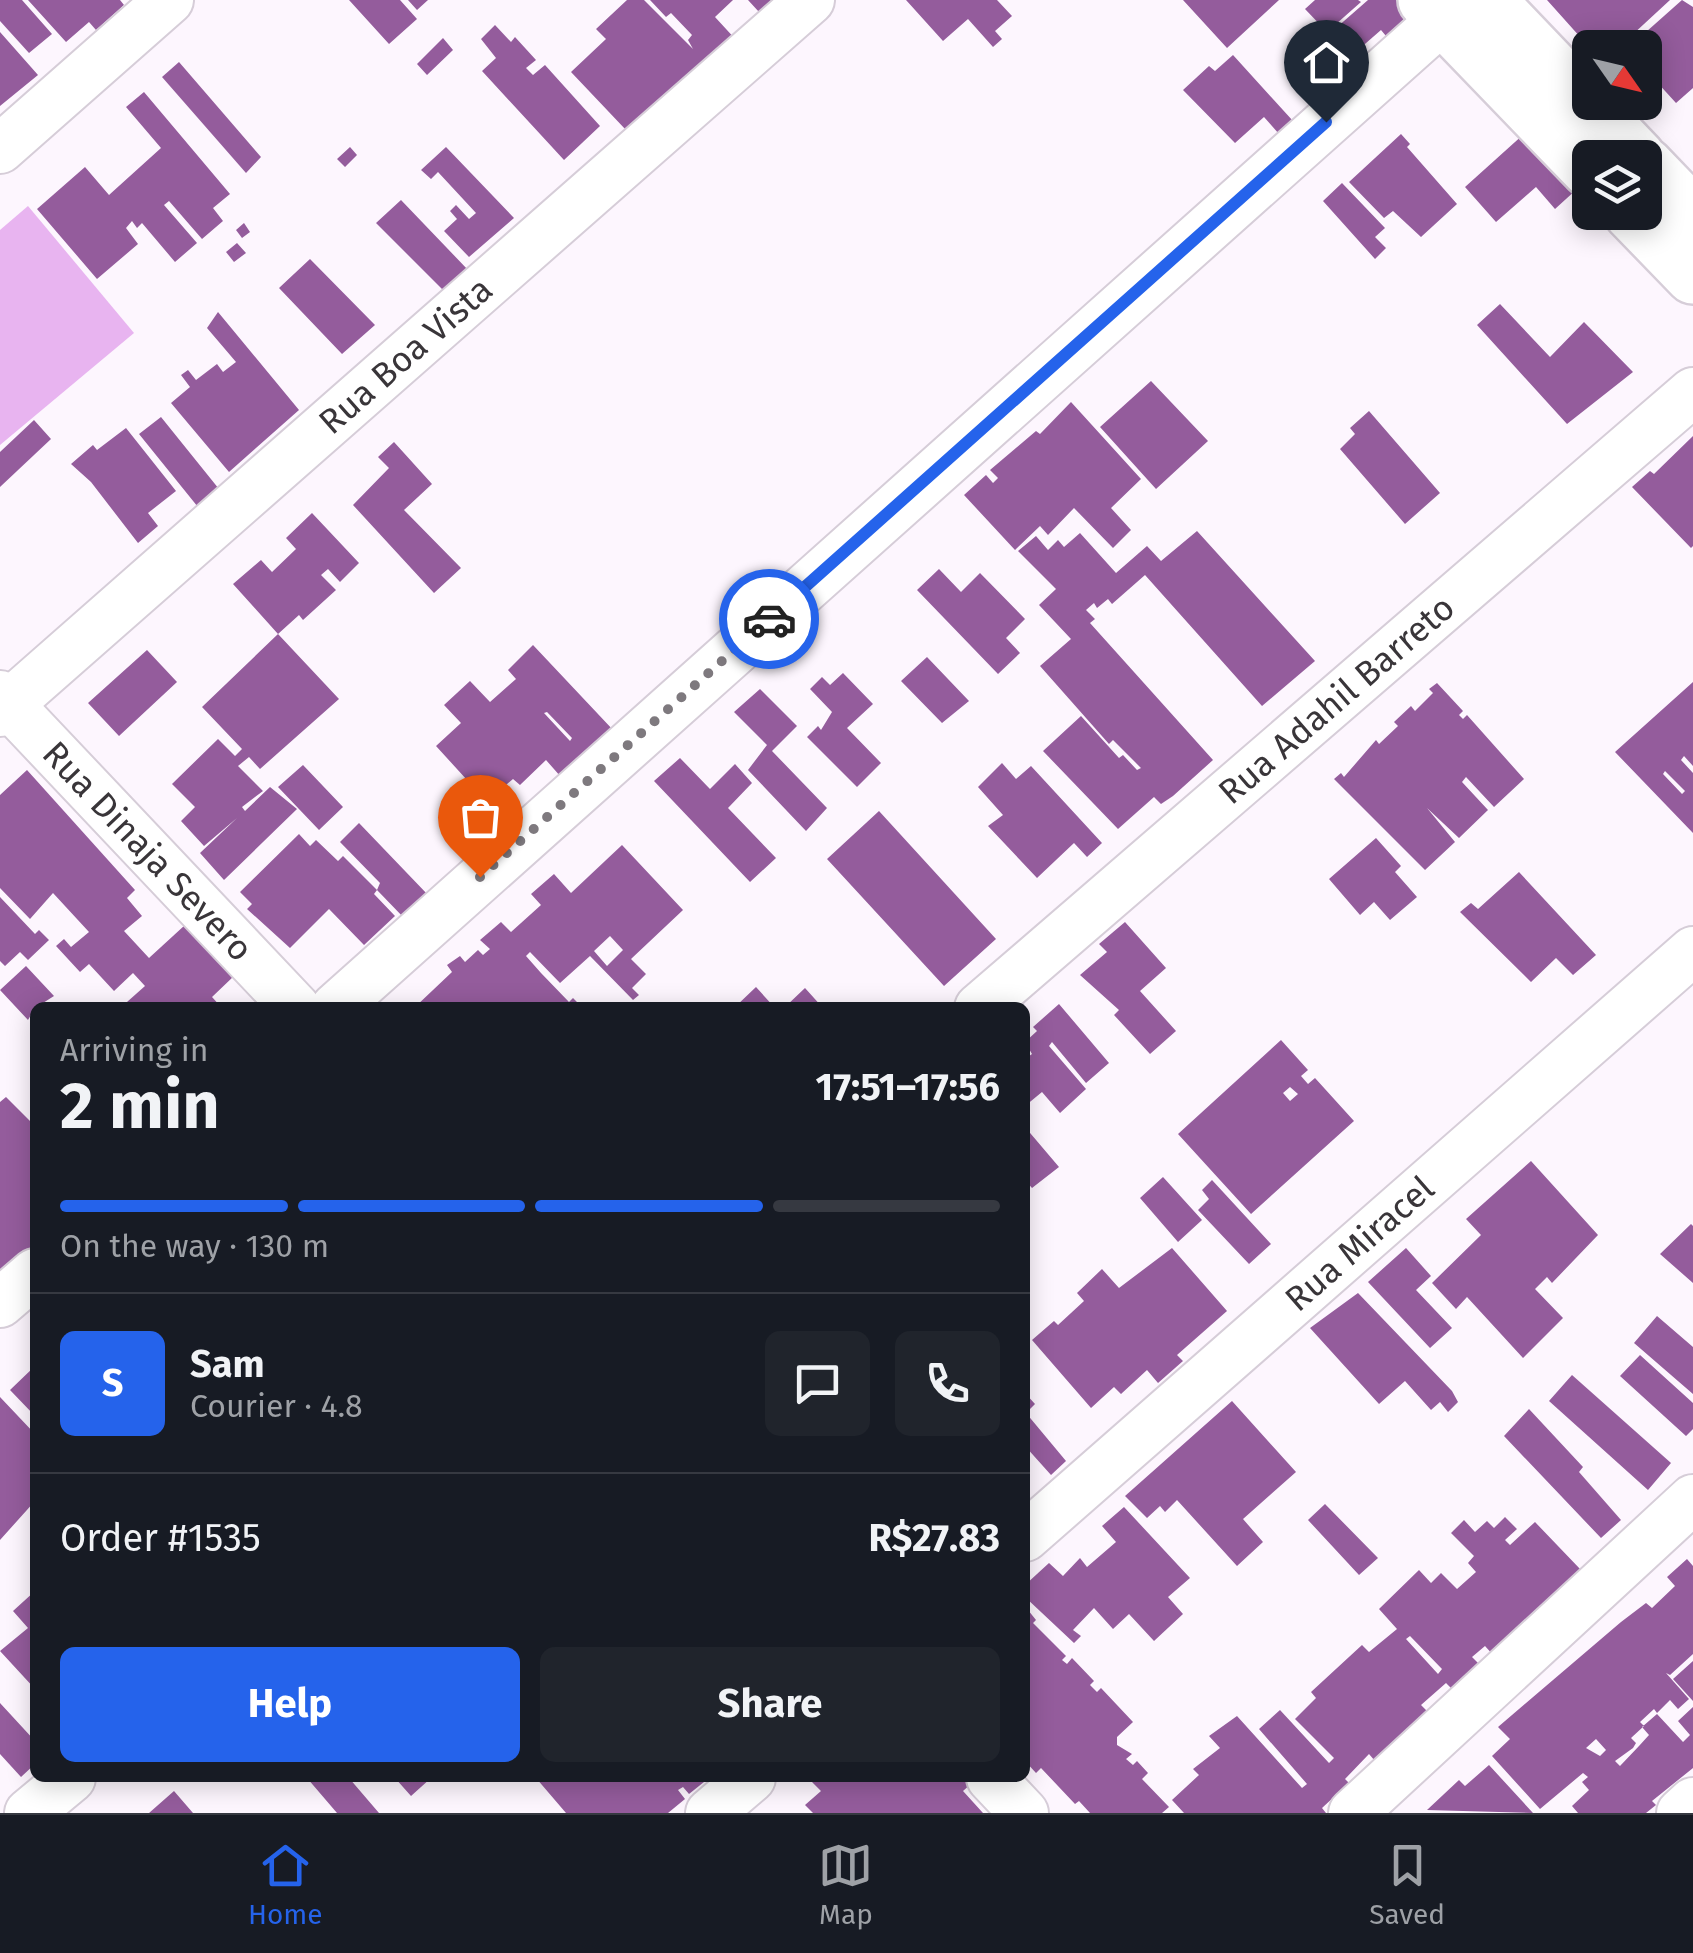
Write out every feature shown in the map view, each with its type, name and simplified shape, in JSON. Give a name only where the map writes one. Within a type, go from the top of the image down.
[{"type":"street","points":[[0,148],[169,0]]},
{"type":"street","name":"Rua Boa Vista","points":[[3,704],[810,0]]},
{"type":"street","points":[[1455,4],[1617,140]]},
{"type":"street","points":[[1455,4],[1572,148]]},
{"type":"street","points":[[342,1002],[1455,4]]},
{"type":"street","points":[[1662,183],[1693,215]]},
{"type":"street","points":[[1648,230],[1693,276]]},
{"type":"street","name":"Rua Adahil Barreto","points":[[986,1002],[1693,392]]},
{"type":"street","name":"Rua Dinaja Severo","points":[[3,704],[290,1002]]},
{"type":"street","name":"Rua Miracel","points":[[1030,1533],[1693,951]]},
{"type":"street","points":[[0,1304],[30,1277]]},
{"type":"street","points":[[1354,1813],[1693,1499]]},
{"type":"street","points":[[29,1813],[66,1782]]},
{"type":"street","points":[[710,1813],[746,1782]]},
{"type":"street","points":[[995,1782],[1024,1813]]},
{"type":"street","points":[[1681,1813],[1693,1802]]},
{"type":"shaded area","points":[[28,206],[134,333],[0,445],[0,230]]},
{"type":"building","points":[[0,0],[22,0],[52,34],[29,53],[0,21]]},
{"type":"building","points":[[28,0],[120,0],[124,5],[96,30],[89,22],[66,42]]},
{"type":"building","points":[[349,0],[400,0],[417,19],[389,44]]},
{"type":"building","points":[[408,0],[428,0],[417,10]]},
{"type":"building","points":[[627,0],[644,0],[693,49],[688,40],[692,35],[671,13],[666,17],[650,0],[733,0],[715,17],[738,42],[707,60],[626,130],[571,72],[606,39],[596,29]]},
{"type":"building","points":[[748,0],[773,0],[759,12]]},
{"type":"building","points":[[906,0],[997,0],[1012,16],[995,31],[1002,39],[993,47],[968,19],[943,41]]},
{"type":"building","points":[[1183,0],[1279,0],[1227,48]]},
{"type":"building","points":[[1315,0],[1361,2],[1327,32],[1305,9]]},
{"type":"building","points":[[1368,0],[1405,0],[1414,10],[1386,36],[1381,30],[1350,57],[1335,41],[1343,34],[1336,28]]},
{"type":"building","points":[[1547,0],[1670,0],[1638,30],[1574,30]]},
{"type":"building","points":[[1682,0],[1693,7],[1693,88],[1676,103],[1662,88],[1662,30],[1648,30]]},
{"type":"building","points":[[495,25],[511,42],[515,37],[536,60],[526,68],[533,75],[545,65],[600,126],[564,160],[482,71],[496,58],[481,39]]},
{"type":"building","points":[[0,32],[38,75],[0,106]]},
{"type":"building","points":[[443,38],[453,50],[427,75],[417,64]]},
{"type":"building","points":[[1233,55],[1293,121],[1279,134],[1264,117],[1235,143],[1183,90],[1209,66],[1215,71]]},
{"type":"building","points":[[179,62],[261,157],[246,173],[162,77]]},
{"type":"building","points":[[144,92],[230,194],[213,208],[223,221],[202,239],[169,201],[164,205],[197,243],[175,262],[142,223],[137,228],[132,221],[126,228],[138,244],[97,279],[37,209],[85,167],[109,195],[161,148],[126,107]]},
{"type":"building","points":[[1525,133],[1572,184],[1572,194],[1555,209],[1536,187],[1496,222],[1465,187]]},
{"type":"building","points":[[1401,134],[1410,144],[1407,147],[1457,204],[1421,237],[1393,211],[1384,218],[1349,182]]},
{"type":"building","points":[[350,147],[357,155],[345,167],[337,159]]},
{"type":"building","points":[[446,147],[514,218],[469,257],[444,231],[457,219],[450,211],[456,205],[469,219],[476,213],[438,172],[431,179],[421,170]]},
{"type":"building","points":[[1342,183],[1385,228],[1375,237],[1386,248],[1375,259],[1323,201]]},
{"type":"building","points":[[401,200],[469,271],[445,292],[376,223]]},
{"type":"building","points":[[244,223],[250,232],[242,238],[236,230]]},
{"type":"building","points":[[237,243],[246,253],[234,262],[226,252]]},
{"type":"building","points":[[310,259],[375,325],[342,354],[279,288]]},
{"type":"building","points":[[1500,304],[1550,357],[1584,322],[1633,372],[1567,424],[1477,325]]},
{"type":"building","points":[[218,312],[299,410],[229,472],[171,403],[190,387],[181,375],[188,370],[196,380],[217,364],[223,372],[236,362],[207,328]]},
{"type":"building","points":[[1151,381],[1208,441],[1156,489],[1100,427]]},
{"type":"building","points":[[1071,402],[1141,479],[1111,508],[1131,530],[1113,548],[1074,508],[1048,535],[1040,526],[1015,550],[964,495],[986,475],[993,483],[998,478],[990,470],[1036,431],[1040,434]]},
{"type":"building","points":[[1369,411],[1440,493],[1405,524],[1340,449],[1355,434],[1350,428]]},
{"type":"building","points":[[161,417],[223,494],[202,512],[139,434]]},
{"type":"building","points":[[34,420],[51,439],[0,487],[0,452]]},
{"type":"building","points":[[126,428],[176,491],[148,513],[158,526],[138,543],[91,482],[71,464],[93,445],[97,450]]},
{"type":"building","points":[[1693,436],[1691,548],[1632,487],[1650,471],[1654,474]]},
{"type":"building","points":[[394,442],[432,484],[404,510],[461,568],[434,593],[353,505],[389,468],[378,457]]},
{"type":"building","points":[[312,513],[359,563],[340,582],[328,569],[321,575],[336,590],[303,620],[299,615],[278,634],[233,584],[261,560],[272,572],[296,549],[286,538]]},
{"type":"building","points":[[1197,531],[1315,661],[1262,706],[1145,575],[1112,604],[1108,599],[1097,608],[1094,603],[1086,610],[1095,619],[1090,623],[1213,760],[1173,796],[1161,804],[1154,797],[1118,829],[1043,751],[1081,716],[1119,758],[1123,755],[1137,770],[1141,768],[1113,740],[1109,744],[1040,666],[1071,639],[1039,605],[1056,589],[1018,551],[1036,536],[1048,550],[1058,540],[1064,547],[1080,533],[1116,573],[1147,546],[1161,561]]},
{"type":"building","points":[[939,569],[961,592],[980,573],[1025,619],[1006,638],[1020,653],[998,674],[917,590]]},
{"type":"building","points":[[278,634],[339,699],[260,769],[249,757],[238,766],[263,791],[242,807],[245,811],[270,787],[297,809],[224,880],[200,853],[237,818],[204,846],[181,821],[195,807],[172,784],[218,739],[235,756],[242,749],[202,707]]},
{"type":"building","points":[[533,645],[614,731],[561,777],[546,760],[520,785],[513,779],[501,789],[524,812],[509,826],[436,746],[461,723],[444,705],[470,681],[490,702],[516,679],[508,670]],"holes":[[[547,712],[572,738],[570,741],[544,713]]]},
{"type":"building","points":[[147,650],[177,682],[119,736],[88,703]]},
{"type":"building","points":[[927,657],[969,701],[942,723],[901,681]]},
{"type":"building","points":[[843,673],[873,704],[847,728],[881,763],[857,787],[807,737],[818,726],[821,730],[832,712],[810,689],[822,677],[830,685]]},
{"type":"building","points":[[1693,682],[1693,766],[1684,756],[1681,760],[1693,773],[1693,833],[1615,752]],"holes":[[[1665,771],[1685,791],[1682,794],[1663,774]]]},
{"type":"building","points":[[1437,683],[1463,711],[1459,715],[1463,719],[1467,715],[1524,779],[1494,807],[1466,777],[1462,782],[1488,810],[1459,838],[1427,808],[1455,842],[1425,870],[1334,779],[1341,773],[1344,777],[1376,740],[1379,744],[1398,726],[1394,722],[1411,706],[1415,711],[1433,693],[1429,689]]},
{"type":"building","points":[[760,689],[797,726],[772,751],[827,808],[806,831],[748,770],[767,745],[734,712]]},
{"type":"building","points":[[680,758],[710,789],[735,764],[752,783],[728,808],[776,858],[750,882],[654,781]]},
{"type":"building","points":[[1002,763],[1016,779],[1031,766],[1102,843],[1087,857],[1074,843],[1037,878],[988,826],[1003,815],[978,787]]},
{"type":"building","points":[[303,765],[343,807],[319,830],[278,787]]},
{"type":"building","points":[[27,770],[135,890],[127,898],[142,916],[124,931],[149,958],[185,925],[234,976],[212,997],[217,1002],[127,1002],[145,986],[133,973],[114,991],[89,964],[80,972],[56,946],[64,939],[71,947],[89,932],[53,893],[30,919],[0,888],[0,795]]},
{"type":"building","points":[[879,811],[996,939],[944,986],[827,859]]},
{"type":"building","points":[[359,823],[429,896],[405,919],[377,890],[380,883],[340,842]]},
{"type":"building","points":[[299,834],[310,846],[316,840],[338,861],[343,856],[377,890],[374,894],[395,916],[364,945],[329,909],[290,948],[247,909],[252,904],[240,892]]},
{"type":"building","points":[[1376,838],[1401,866],[1395,872],[1417,897],[1390,920],[1374,902],[1360,915],[1329,879]]},
{"type":"building","points":[[622,845],[683,910],[631,959],[646,974],[632,988],[639,995],[633,1000],[590,956],[560,983],[530,952],[526,956],[569,1002],[420,1002],[452,972],[447,965],[460,956],[465,962],[478,950],[483,955],[490,949],[480,940],[501,922],[511,932],[541,905],[531,894],[554,874],[571,893]],"holes":[[[610,936],[623,950],[607,966],[594,951]]]},
{"type":"building","points":[[1519,872],[1596,955],[1573,975],[1556,958],[1531,982],[1460,912],[1471,903],[1478,909]]},
{"type":"building","points":[[0,897],[35,934],[39,930],[49,940],[28,960],[20,952],[5,966],[0,961]]},
{"type":"building","points":[[1125,922],[1166,968],[1140,991],[1176,1031],[1150,1054],[1114,1015],[1119,1010],[1080,975],[1107,952],[1099,944]]},
{"type":"building","points":[[26,966],[54,996],[44,1002],[30,1002],[28,1020],[0,990]]},
{"type":"building","points":[[756,987],[770,1002],[740,1002]]},
{"type":"building","points":[[805,988],[818,1002],[790,1002]]},
{"type":"building","points":[[1059,1004],[1109,1063],[1086,1083],[1052,1042],[1049,1046],[1086,1089],[1060,1113],[1042,1092],[1030,1102],[1030,1037],[1037,1031],[1033,1027]]},
{"type":"building","points":[[1281,1040],[1308,1070],[1301,1076],[1308,1084],[1315,1078],[1354,1121],[1251,1214],[1178,1134]],"holes":[[[1290,1087],[1298,1094],[1290,1101],[1283,1093]]]},
{"type":"building","points":[[6,1097],[30,1121],[30,1256],[0,1282],[0,1102]]},
{"type":"building","points":[[1030,1133],[1059,1167],[1032,1188],[1030,1186]]},
{"type":"building","points":[[1531,1161],[1598,1235],[1552,1283],[1547,1277],[1535,1289],[1563,1318],[1523,1358],[1467,1297],[1456,1309],[1432,1283],[1481,1235],[1466,1219]]},
{"type":"building","points":[[1163,1177],[1202,1220],[1178,1242],[1140,1198]]},
{"type":"building","points":[[1212,1180],[1271,1244],[1249,1264],[1198,1210],[1209,1199],[1202,1190]]},
{"type":"building","points":[[1693,1226],[1693,1283],[1660,1254]]},
{"type":"building","points":[[1172,1248],[1227,1311],[1177,1355],[1183,1361],[1158,1383],[1147,1370],[1121,1394],[1114,1387],[1091,1408],[1032,1340],[1054,1321],[1058,1325],[1084,1301],[1077,1293],[1102,1269],[1119,1288]]},
{"type":"building","points":[[1406,1248],[1431,1276],[1416,1290],[1452,1328],[1430,1348],[1368,1282]]},
{"type":"building","points":[[1358,1293],[1452,1391],[1458,1402],[1448,1412],[1440,1402],[1431,1410],[1405,1381],[1379,1404],[1310,1328]]},
{"type":"building","points":[[1657,1316],[1693,1347],[1693,1394],[1634,1343]]},
{"type":"building","points":[[1640,1355],[1693,1403],[1693,1429],[1686,1436],[1620,1376]]},
{"type":"building","points":[[30,1371],[30,1411],[10,1390]]},
{"type":"building","points":[[1572,1375],[1671,1463],[1648,1490],[1549,1401]]},
{"type":"building","points":[[0,1397],[30,1429],[30,1507],[0,1540]]},
{"type":"building","points":[[1232,1401],[1296,1472],[1243,1519],[1263,1542],[1237,1566],[1177,1500],[1165,1512],[1160,1506],[1147,1518],[1125,1496]]},
{"type":"building","points":[[1529,1409],[1583,1467],[1579,1472],[1621,1520],[1601,1538],[1504,1436]]},
{"type":"building","points":[[1030,1418],[1066,1461],[1051,1475],[1030,1452]]},
{"type":"building","points":[[1325,1504],[1378,1558],[1359,1575],[1308,1520]]},
{"type":"building","points":[[1124,1507],[1190,1578],[1168,1597],[1183,1614],[1154,1641],[1129,1614],[1113,1629],[1094,1608],[1073,1630],[1081,1636],[1074,1643],[1030,1602],[1030,1580],[1049,1563],[1063,1576],[1080,1558],[1087,1567],[1116,1542],[1102,1526]]},
{"type":"building","points":[[1505,1517],[1517,1529],[1505,1540],[1510,1545],[1535,1522],[1581,1570],[1494,1656],[1485,1646],[1472,1657],[1480,1665],[1453,1690],[1446,1683],[1421,1705],[1430,1714],[1375,1761],[1369,1754],[1345,1779],[1349,1783],[1322,1808],[1326,1813],[1184,1813],[1172,1800],[1199,1775],[1193,1769],[1220,1748],[1209,1736],[1237,1716],[1302,1788],[1307,1784],[1259,1729],[1280,1710],[1329,1763],[1334,1758],[1295,1719],[1316,1698],[1311,1692],[1362,1645],[1369,1652],[1397,1629],[1379,1609],[1419,1570],[1431,1583],[1441,1573],[1457,1589],[1476,1572],[1468,1563],[1474,1556],[1451,1533],[1464,1520],[1475,1532],[1487,1521],[1494,1528]],"holes":[[[1410,1636],[1442,1669],[1438,1674],[1406,1639]]]},
{"type":"building","points":[[1687,1559],[1693,1566],[1693,1654],[1670,1675],[1666,1673],[1689,1699],[1678,1709],[1670,1700],[1640,1722],[1644,1726],[1657,1714],[1683,1742],[1690,1735],[1678,1721],[1693,1707],[1693,1768],[1652,1801],[1656,1805],[1646,1813],[1578,1813],[1572,1806],[1589,1790],[1582,1782],[1588,1777],[1583,1773],[1540,1809],[1492,1756],[1510,1739],[1498,1727],[1621,1622],[1646,1603],[1652,1608],[1675,1586],[1667,1577]],"holes":[[[1642,1727],[1649,1735],[1620,1766],[1615,1761],[1633,1748],[1636,1743],[1631,1738]],[[1596,1739],[1606,1750],[1600,1756],[1586,1748]]]},
{"type":"building","points":[[30,1596],[30,1684],[0,1651],[28,1628],[13,1611]]},
{"type":"building","points":[[1030,1612],[1036,1620],[1033,1623],[1066,1656],[1062,1660],[1067,1664],[1072,1658],[1094,1681],[1090,1685],[1097,1692],[1101,1688],[1133,1722],[1117,1737],[1117,1745],[1132,1754],[1126,1759],[1133,1765],[1137,1761],[1148,1773],[1142,1779],[1169,1807],[1162,1813],[1090,1813],[1079,1801],[1075,1804],[1041,1768],[1036,1773],[1030,1766]]},
{"type":"building","points":[[1693,1661],[1693,1701],[1673,1679]]},
{"type":"building","points":[[0,1703],[30,1736],[30,1769],[21,1777],[0,1754]]},
{"type":"building","points":[[1489,1765],[1533,1813],[1427,1810],[1459,1780],[1465,1786]]},
{"type":"building","points":[[310,1782],[352,1782],[379,1813],[337,1813]]},
{"type":"building","points":[[399,1782],[427,1782],[411,1796]]},
{"type":"building","points":[[539,1782],[704,1782],[689,1794],[683,1787],[678,1790],[685,1799],[668,1813],[566,1813]]},
{"type":"building","points":[[812,1782],[971,1782],[963,1791],[983,1813],[813,1813],[805,1805],[821,1791]]},
{"type":"building","points":[[174,1791],[193,1813],[149,1813]]},
{"type":"way so far","points":[[480,877],[769,619]]},
{"type":"route","points":[[769,619],[1326,122]]}]
